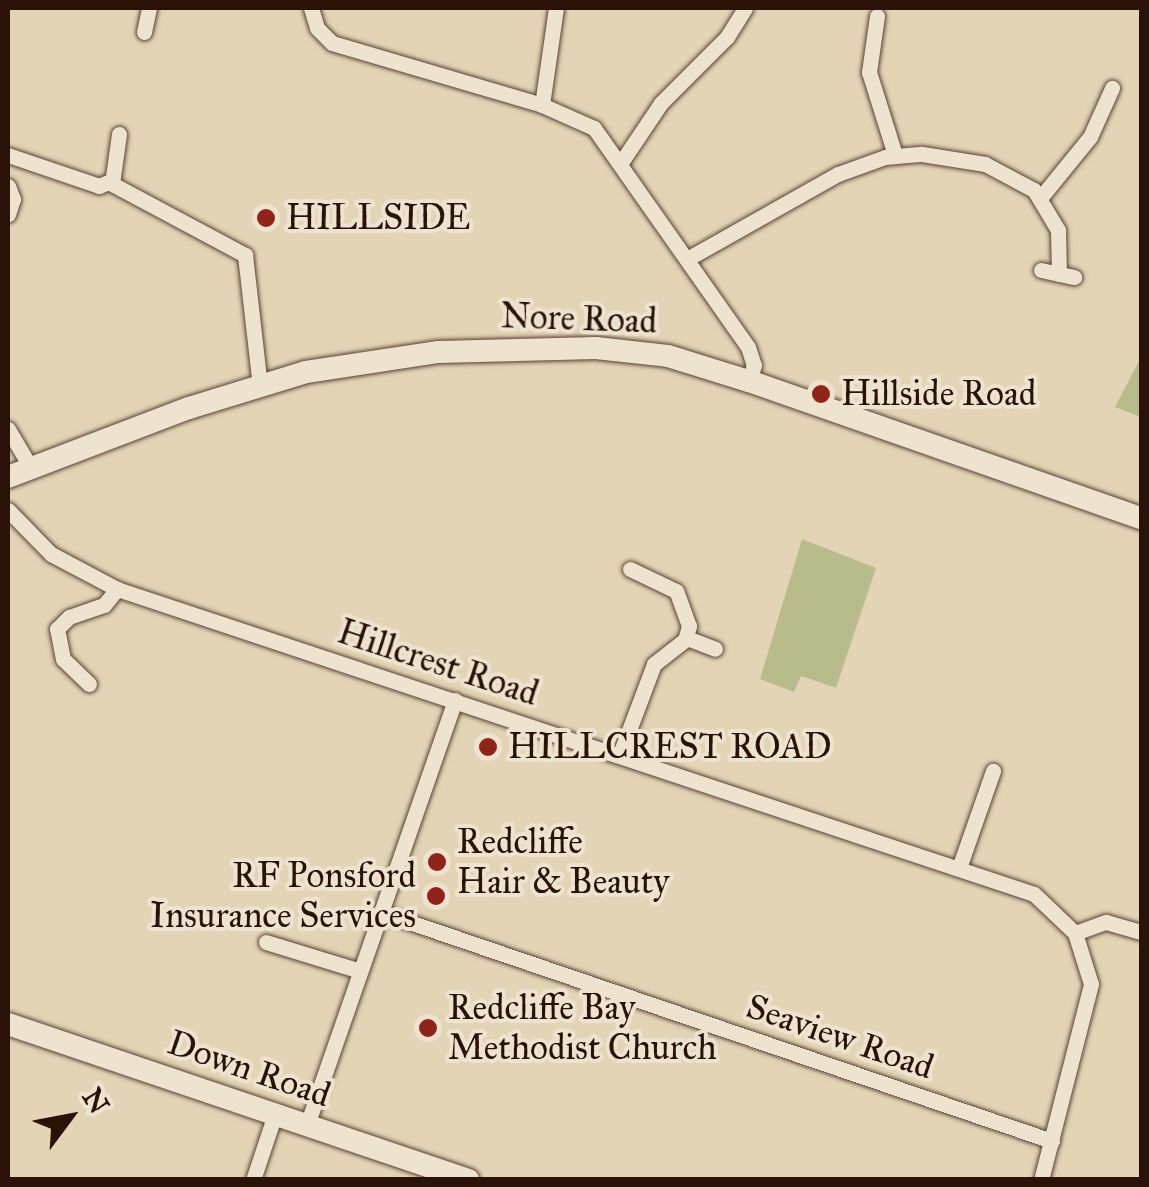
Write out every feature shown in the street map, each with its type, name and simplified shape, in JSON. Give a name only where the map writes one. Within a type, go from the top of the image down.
[{"type":"street","points":[[144,32],[149,8]]},
{"type":"street","points":[[311,8],[317,28],[332,43],[542,105],[594,128],[622,161],[752,354],[749,381]]},
{"type":"street","points":[[542,105],[556,8]]},
{"type":"street","points":[[622,161],[661,102],[751,10]]},
{"type":"street","points":[[877,16],[870,72],[896,156]]},
{"type":"street","points":[[1041,197],[1090,137],[1112,88]]},
{"type":"street","points":[[111,182],[119,134]]},
{"type":"street","points":[[8,155],[100,186],[111,182],[245,255],[260,386]]},
{"type":"street","points":[[687,259],[793,194],[896,156],[985,164],[1041,197],[1058,230],[1066,275],[1041,270]]},
{"type":"street","points":[[8,186],[8,214]]},
{"type":"street","name":"Nore Road","points":[[8,478],[260,386],[363,361],[440,352],[596,348],[668,356],[749,381],[1142,519]]},
{"type":"street","points":[[8,430],[31,468]]},
{"type":"street","name":"Hillcrest Road","points":[[8,510],[51,554],[117,589],[1034,894],[1074,933]]},
{"type":"street","points":[[630,569],[676,591],[687,608],[687,638]]},
{"type":"street","points":[[90,684],[60,652],[60,624],[104,604],[117,589]]},
{"type":"street","points":[[687,638],[714,650]]},
{"type":"street","points":[[620,754],[654,664],[687,638]]},
{"type":"street","points":[[62,682],[74,670]]},
{"type":"street","points":[[306,1125],[455,700]]},
{"type":"street","points":[[960,868],[993,771]]},
{"type":"street","name":"Seaview Road","points":[[380,912],[1052,1142]]},
{"type":"street","points":[[1041,1180],[1089,1010],[1089,967],[1074,933],[1106,922],[1142,932]]},
{"type":"street","points":[[266,942],[358,976]]},
{"type":"street","points":[[280,956],[358,976]]},
{"type":"street","name":"Down Road","points":[[8,1024],[468,1180]]},
{"type":"street","points":[[253,1180],[275,1114]]},
{"type":"green space","points":[[1141,357],[1141,417],[1115,407]]},
{"type":"green space","points":[[802,539],[876,568],[836,688],[801,676],[794,692],[760,679]]},
{"type":"place","name":"HILLSIDE","points":[[266,218]]},
{"type":"place","name":"Hillside Road","points":[[821,394]]},
{"type":"place","name":"HILLCREST ROAD","points":[[488,747]]},
{"type":"place","name":"Redcliffe Hair & Beauty","points":[[437,862]]},
{"type":"place","name":"RF Ponsford Insurance Services","points":[[436,896]]},
{"type":"place","name":"Redcliffe Bay Methodist Church","points":[[428,1028]]}]
